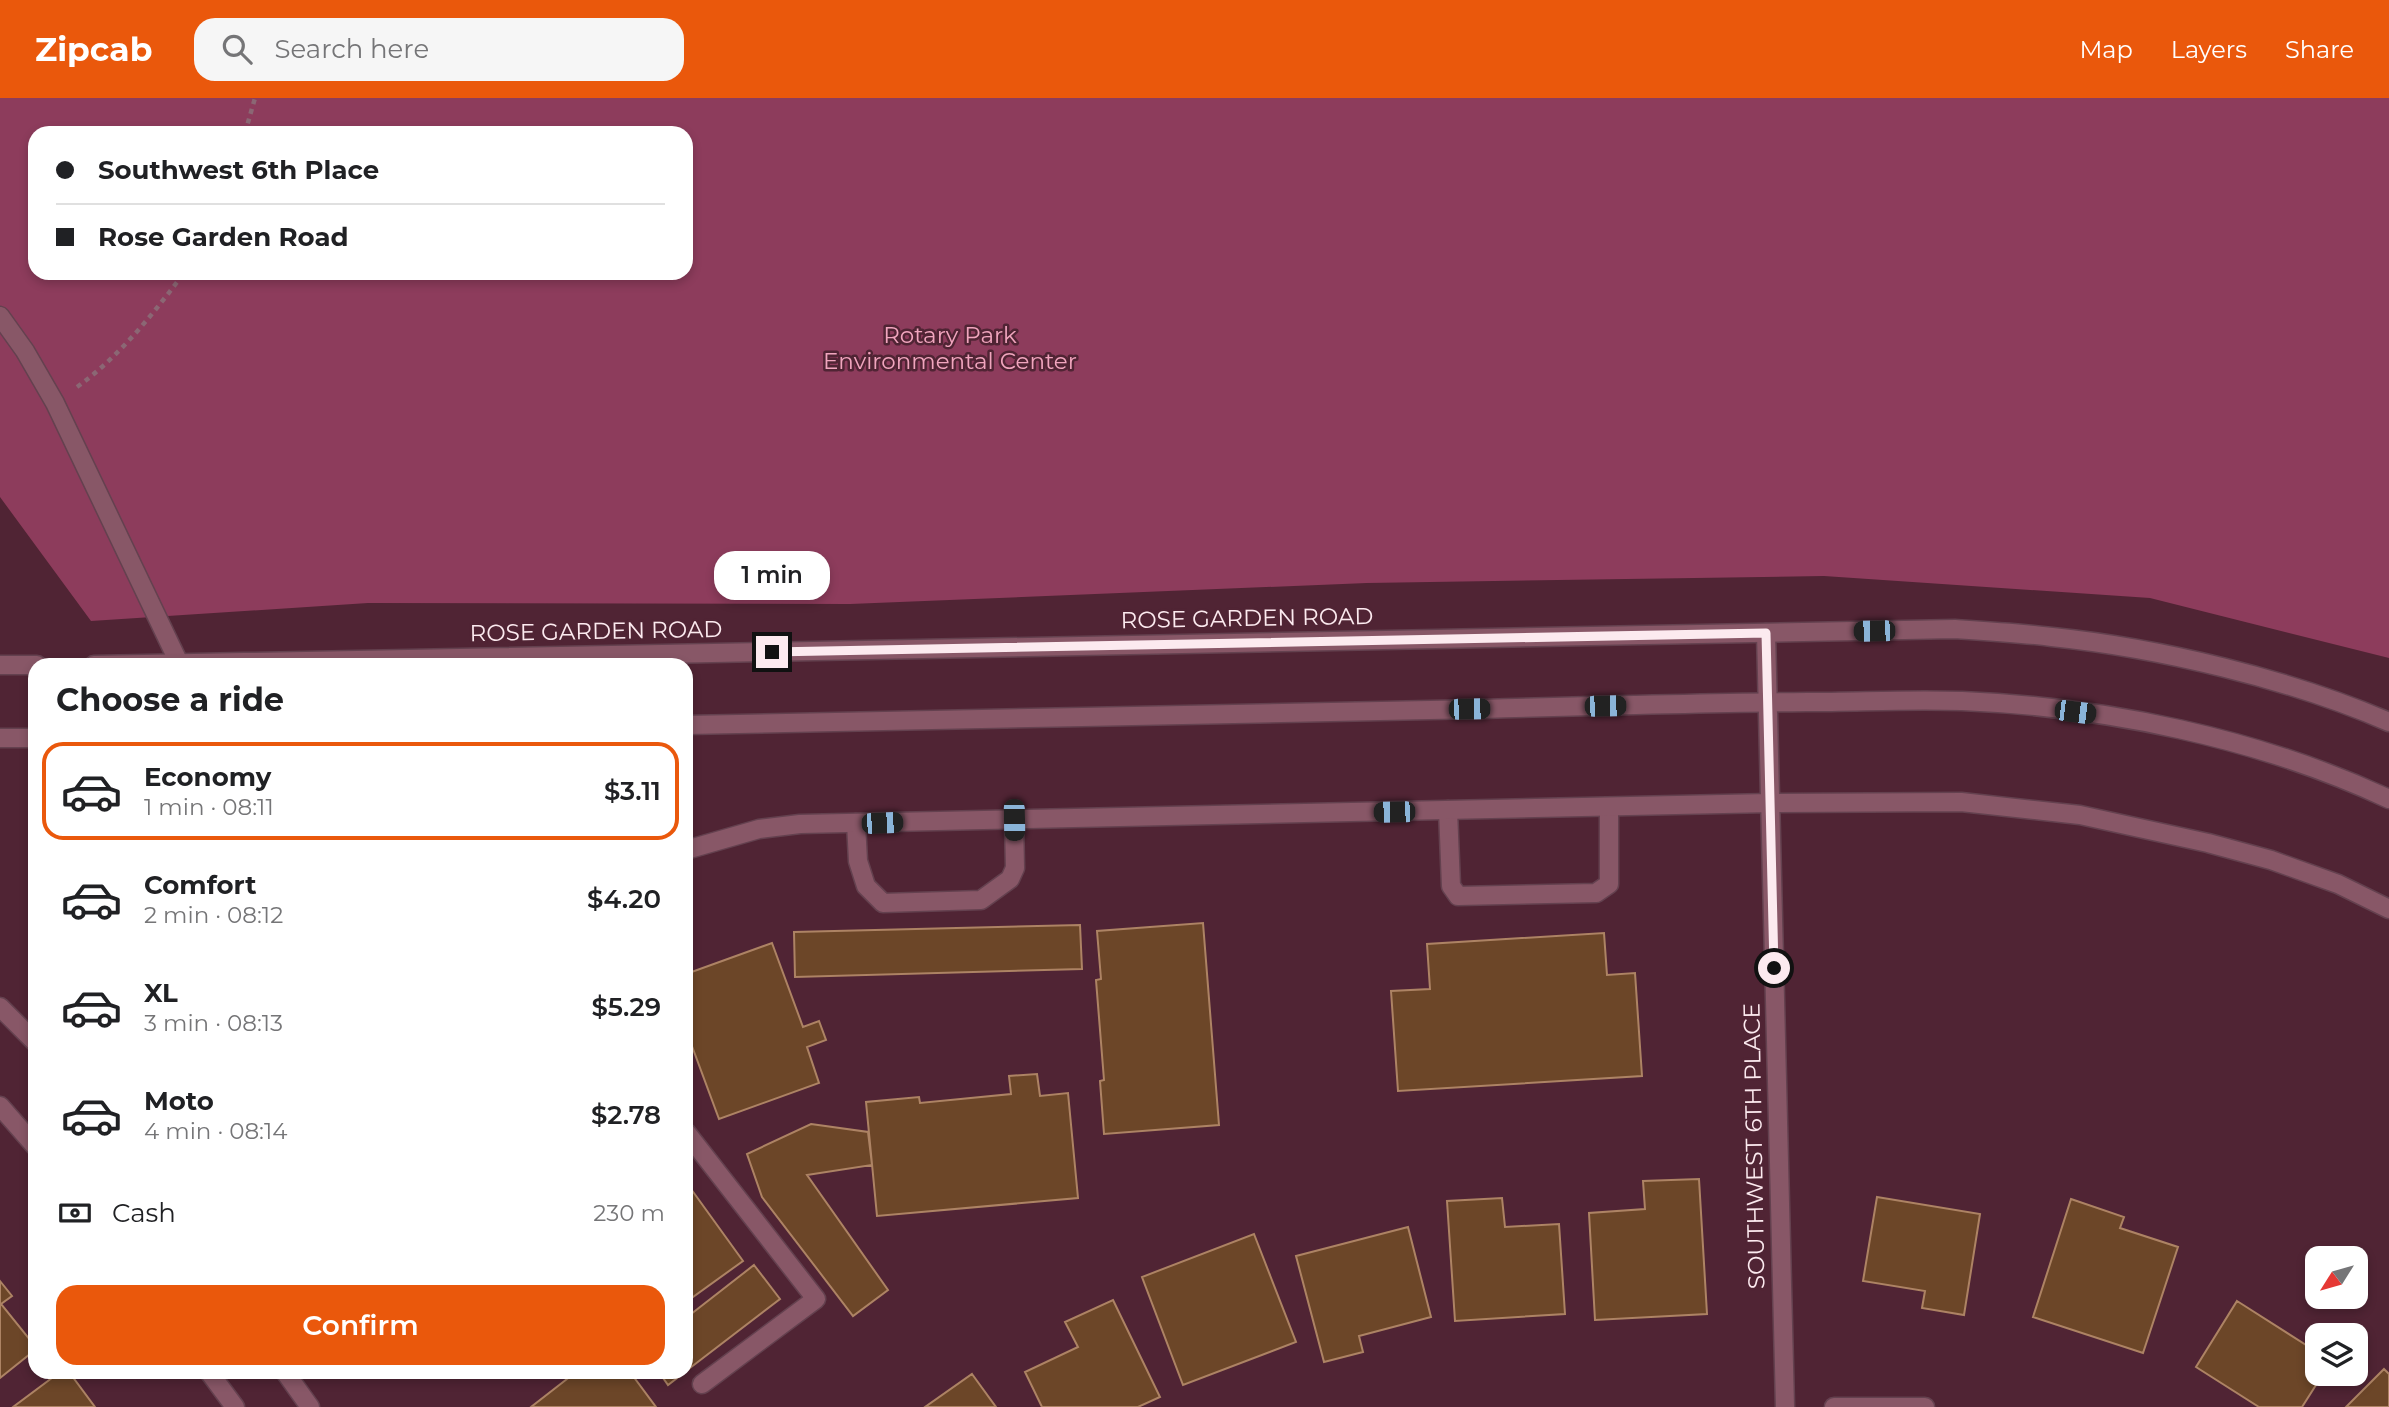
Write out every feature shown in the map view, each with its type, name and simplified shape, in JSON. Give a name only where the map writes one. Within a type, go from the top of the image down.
[{"type":"street","points":[[0,316],[25,351],[55,403],[177,658]]},
{"type":"street","name":"ROSE GARDEN ROAD","points":[[444,658],[1955,629],[2053,637],[2150,652],[2254,676],[2389,722]]},
{"type":"street","name":"SOUTHWEST 6TH PLACE","points":[[1766,633],[1785,1407]]},
{"type":"street","points":[[0,665],[28,665]]},
{"type":"street","points":[[693,725],[1960,701],[2098,715],[2233,744],[2312,768],[2389,799]]},
{"type":"street","points":[[0,738],[28,738]]},
{"type":"street","points":[[693,848],[759,829],[800,824],[1770,803],[1961,802],[2081,815],[2157,830],[2271,860],[2338,884],[2389,909]]},
{"type":"street","points":[[1448,810],[1451,886],[1458,896],[1596,894],[1609,884],[1609,807]]},
{"type":"street","points":[[856,823],[858,861],[866,886],[883,903],[981,900],[1010,879],[1014,868],[1014,820]]},
{"type":"street","points":[[0,1007],[28,1035]]},
{"type":"street","points":[[0,1106],[28,1138]]},
{"type":"street","points":[[693,1141],[816,1299],[702,1384]]},
{"type":"street","points":[[214,1379],[235,1407]]},
{"type":"street","points":[[290,1379],[310,1407]]},
{"type":"street","points":[[1834,1407],[1925,1407]]},
{"type":"path","points":[[247,126],[255,98]]},
{"type":"path","points":[[55,403],[100,370],[179,280]]},
{"type":"green space","name":"Rotary Park Environmental Center","points":[[0,98],[2389,98],[2389,658],[2150,598],[1824,576],[1367,583],[850,604],[368,603],[91,621],[0,497]]},
{"type":"building","points":[[1203,923],[1219,1125],[1104,1134],[1100,1081],[1104,1080],[1096,980],[1101,979],[1097,931]]},
{"type":"building","points":[[1080,925],[1082,969],[795,977],[794,932]]},
{"type":"building","points":[[1604,933],[1607,975],[1635,973],[1642,1076],[1398,1091],[1391,991],[1430,989],[1427,944]]},
{"type":"building","points":[[772,943],[803,1027],[819,1021],[826,1040],[807,1047],[819,1083],[719,1119],[693,1049],[693,971]]},
{"type":"building","points":[[1037,1074],[1040,1096],[1068,1093],[1078,1198],[877,1216],[866,1102],[919,1097],[920,1103],[1011,1094],[1009,1076]]},
{"type":"building","points":[[811,1124],[868,1132],[872,1165],[807,1175],[888,1290],[853,1316],[762,1197],[747,1154]]},
{"type":"building","points":[[1699,1179],[1707,1314],[1595,1320],[1589,1213],[1645,1209],[1643,1181]]},
{"type":"building","points":[[693,1192],[743,1261],[693,1297]]},
{"type":"building","points":[[1877,1197],[1980,1214],[1964,1315],[1922,1308],[1925,1291],[1863,1281]]},
{"type":"building","points":[[1502,1198],[1505,1227],[1559,1224],[1565,1314],[1455,1321],[1447,1201]]},
{"type":"building","points":[[2071,1199],[2124,1217],[2120,1228],[2178,1247],[2143,1353],[2033,1317]]},
{"type":"building","points":[[1408,1227],[1431,1317],[1359,1336],[1363,1352],[1324,1362],[1296,1256]]},
{"type":"building","points":[[1254,1234],[1296,1342],[1183,1385],[1142,1277]]},
{"type":"building","points":[[754,1265],[780,1299],[693,1366],[693,1313]]},
{"type":"building","points":[[0,1281],[12,1296],[1,1304],[28,1337],[28,1356],[0,1378]]},
{"type":"building","points":[[1113,1300],[1160,1397],[1138,1407],[1042,1407],[1025,1372],[1078,1347],[1065,1322]]},
{"type":"building","points":[[2237,1301],[2305,1344],[2305,1386],[2315,1386],[2302,1407],[2259,1407],[2196,1367]]},
{"type":"building","points":[[2384,1369],[2389,1374],[2389,1407],[2346,1407],[2368,1386]]},
{"type":"building","points":[[972,1374],[996,1407],[925,1407]]},
{"type":"building","points":[[51,1379],[74,1379],[95,1407],[13,1407]]},
{"type":"building","points":[[567,1379],[635,1379],[656,1407],[531,1407]]},
{"type":"building","points":[[664,1379],[676,1379],[668,1385]]},
{"type":"route","points":[[772,652],[1766,633],[1774,968]]}]
